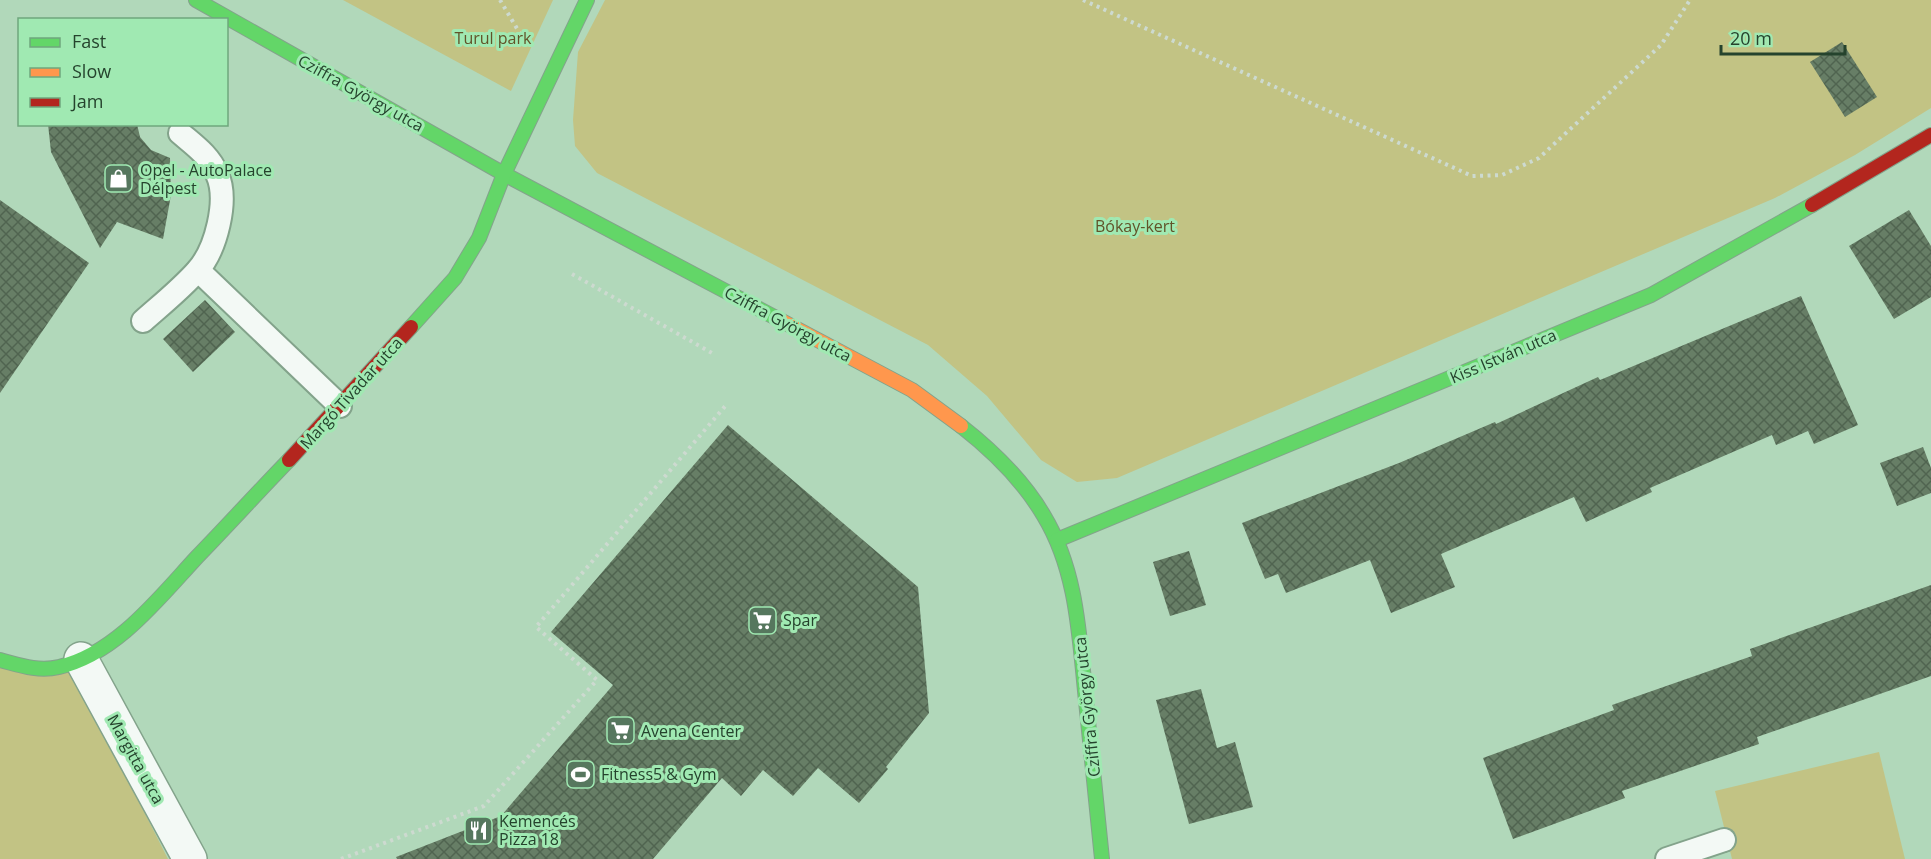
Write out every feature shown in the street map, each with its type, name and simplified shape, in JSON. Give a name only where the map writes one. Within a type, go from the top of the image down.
[{"type":"street","name":"Cziffra György utca","points":[[196,0],[228,18]]},
{"type":"street","name":"Margó Tivadar utca","points":[[0,660],[42,669],[81,659],[112,642],[146,611],[340,406],[455,278],[479,238],[504,174],[587,0]]},
{"type":"street","name":"Cziffra György utca","points":[[228,18],[504,174],[912,390],[945,412],[999,459],[1032,499],[1057,540],[1070,578],[1078,621],[1102,859]]},
{"type":"street","name":"Kiss István utca","points":[[1057,540],[1651,295],[1739,248],[1931,135]]},
{"type":"street","name":"Margitta utca","points":[[81,659],[190,859]]},
{"type":"lane","points":[[143,321],[198,270],[211,249],[218,227],[221,201],[218,175],[205,154],[180,133]]},
{"type":"lane","points":[[198,270],[340,406]]},
{"type":"lane","points":[[1667,859],[1724,840]]},
{"type":"path","points":[[1083,0],[1472,176],[1502,175],[1539,158],[1661,45],[1690,0]]},
{"type":"path","points":[[572,274],[712,353]]},
{"type":"path","points":[[341,859],[484,806],[597,680],[536,627],[727,404]]},
{"type":"green space","name":"Turul park","points":[[343,0],[553,0],[511,91]]},
{"type":"green space","name":"Bókay-kert","points":[[605,0],[1931,0],[1931,108],[1855,155],[1775,198],[1117,478],[1077,482],[1041,460],[987,396],[928,345],[597,173],[575,146],[573,120],[578,52]]},
{"type":"green space","points":[[0,660],[69,663],[168,859],[0,859]]},
{"type":"green space","points":[[1879,752],[1905,859],[1732,859],[1715,791]]},
{"type":"building","points":[[1842,42],[1877,97],[1845,117],[1810,62]]},
{"type":"building","name":"Opel - AutoPalace Délpest","points":[[48,126],[137,126],[140,137],[151,150],[170,158],[171,195],[163,239],[117,222],[100,248],[51,152]]},
{"type":"building","points":[[0,200],[89,263],[0,393]]},
{"type":"building","points":[[1909,210],[1931,246],[1931,297],[1894,319],[1849,246]]},
{"type":"building","points":[[1801,296],[1858,425],[1814,444],[1808,431],[1776,445],[1772,435],[1650,488],[1652,492],[1586,522],[1574,497],[1441,554],[1455,587],[1391,613],[1370,560],[1286,593],[1278,574],[1265,579],[1242,523],[1399,463],[1495,422],[1496,424],[1598,377],[1600,380]]},
{"type":"building","points":[[205,300],[235,332],[193,372],[163,339]]},
{"type":"building","name":"Spar","points":[[728,425],[918,587],[929,713],[886,767],[888,769],[859,803],[818,768],[793,796],[763,770],[741,796],[722,778],[653,859],[397,859],[396,857],[501,816],[613,685],[551,632]]},
{"type":"building","points":[[1923,447],[1931,468],[1931,493],[1897,506],[1880,463]]},
{"type":"building","points":[[1189,551],[1206,605],[1170,616],[1153,562]]},
{"type":"building","points":[[1931,585],[1931,676],[1757,737],[1759,744],[1622,791],[1625,798],[1513,839],[1483,758],[1614,710],[1612,705],[1752,656],[1750,649]]},
{"type":"building","points":[[1201,689],[1217,748],[1235,742],[1253,807],[1189,824],[1156,700]]},
{"type":"traffic: fast","points":[[196,0],[228,18]]},
{"type":"traffic: fast","points":[[411,327],[455,278],[479,238],[504,174],[587,0]]},
{"type":"traffic: fast","points":[[228,18],[504,174],[780,320]]},
{"type":"traffic: fast","points":[[1057,540],[1651,295],[1812,205]]},
{"type":"traffic: fast","points":[[961,426],[996,456],[1027,490],[1055,536],[1063,557],[1078,623],[1102,859]]},
{"type":"traffic: fast","points":[[0,660],[44,669],[59,667],[80,660],[118,637],[152,606],[289,460]]},
{"type":"traffic: slow","points":[[780,320],[912,390],[961,426]]},
{"type":"traffic: jam","points":[[1812,205],[1931,135]]},
{"type":"traffic: jam","points":[[289,460],[411,327]]},
{"type":"place","name":"Opel - AutoPalace Délpest","points":[[119,179]]},
{"type":"place","name":"Spar","points":[[762,620]]},
{"type":"place","name":"Avena Center","points":[[620,731]]},
{"type":"place","name":"Fitness5 & Gym","points":[[580,774]]},
{"type":"place","name":"Kemencés Pizza 18","points":[[478,830]]}]
